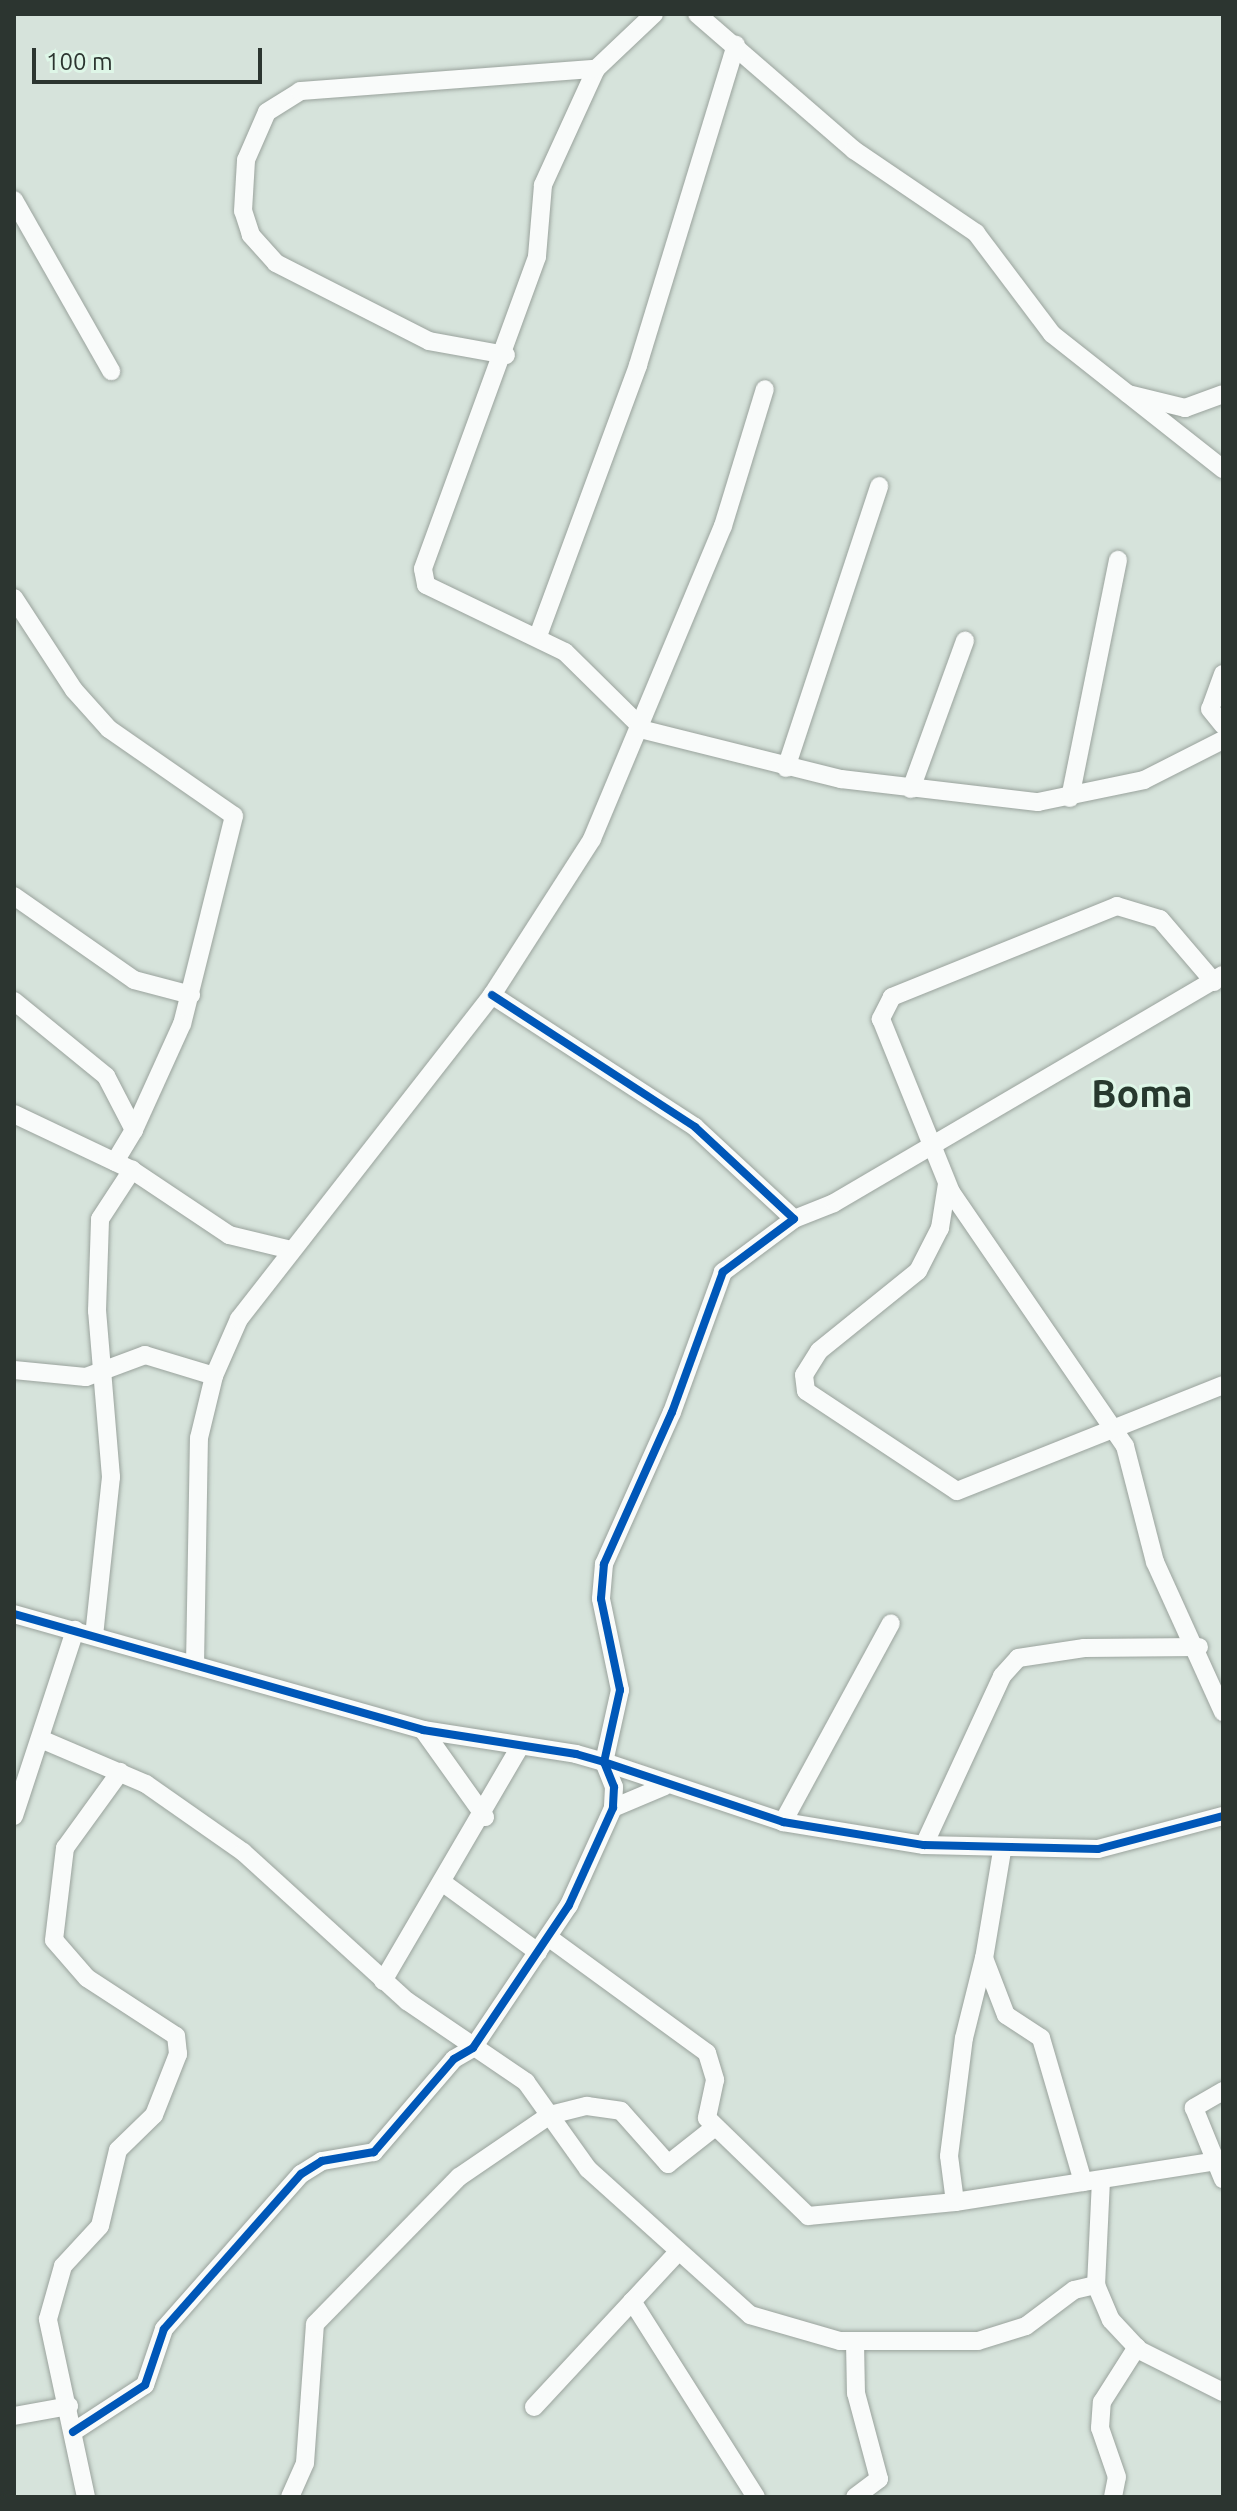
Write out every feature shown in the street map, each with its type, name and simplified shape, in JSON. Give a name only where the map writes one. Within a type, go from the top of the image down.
[{"type":"street","points":[[653,14],[596,69],[543,185],[537,257],[506,355],[422,579],[435,592],[538,636],[565,652],[644,730],[786,768],[995,800],[1070,798],[1144,780],[1223,740]]},
{"type":"street","points":[[697,14],[854,150],[976,233],[1043,325],[1123,393],[1223,469]]},
{"type":"street","points":[[538,636],[638,365],[736,45]]},
{"type":"street","points":[[506,355],[429,341],[264,255],[243,211],[246,160],[267,112],[300,91],[596,69]]},
{"type":"street","points":[[14,200],[111,371]]},
{"type":"street","points":[[195,1665],[199,1438],[214,1376],[239,1319],[492,995],[592,839],[644,730],[723,526],[765,389]]},
{"type":"street","points":[[1123,393],[1185,408],[1223,394]]},
{"type":"street","points":[[786,768],[879,486]]},
{"type":"street","points":[[1070,798],[1118,560]]},
{"type":"street","points":[[14,598],[98,718],[234,816],[191,995],[100,1219],[102,1372],[111,1477],[94,1636]]},
{"type":"street","points":[[911,789],[965,641]]},
{"type":"street","points":[[1223,674],[1210,709],[1223,725]]},
{"type":"street","points":[[14,896],[134,980],[191,995]]},
{"type":"street","points":[[73,2432],[145,2385],[164,2329],[301,2174],[322,2161],[374,2152],[473,2048],[543,1945],[613,1808],[604,1762],[620,1690],[601,1599],[604,1564],[672,1412],[723,1272],[794,1219],[934,1142],[1219,978],[1160,919],[1117,906],[892,997],[881,1019],[934,1142],[947,1184],[1117,1433],[1134,1465],[1155,1562],[1199,1647],[1223,1712]]},
{"type":"street","points":[[492,995],[695,1127],[794,1219]]},
{"type":"street","points":[[14,1001],[99,1065],[134,1130]]},
{"type":"street","points":[[14,1114],[124,1166],[210,1226],[291,1250]]},
{"type":"street","points":[[947,1184],[940,1228],[918,1271],[819,1351],[804,1375],[806,1391],[957,1491],[1117,1433],[1223,1385]]},
{"type":"street","points":[[14,1370],[66,1378],[102,1372],[145,1355],[214,1376]]},
{"type":"street","points":[[14,1614],[423,1730],[604,1762],[665,1786],[783,1822],[924,1845],[1002,1851],[1098,1849],[1223,1816]]},
{"type":"street","points":[[783,1822],[891,1623]]},
{"type":"street","points":[[14,1816],[43,1740],[75,1630]]},
{"type":"street","points":[[924,1845],[1002,1676],[1018,1658],[1084,1648],[1199,1647]]},
{"type":"street","points":[[423,1730],[485,1817]]},
{"type":"street","points":[[43,1740],[120,1772],[175,1801],[243,1852],[383,1981],[473,2048],[526,2082],[588,2169],[676,2254],[750,2315],[855,2342],[996,2339],[1074,2290],[1096,2285]]},
{"type":"street","points":[[383,1981],[446,1885],[520,1747]]},
{"type":"street","points":[[86,2497],[69,2406],[49,2327],[58,2275],[100,2226],[118,2150],[154,2115],[178,2054],[176,2036],[87,1978],[54,1940],[65,1848],[120,1772]]},
{"type":"street","points":[[613,1808],[665,1786]]},
{"type":"street","points":[[955,2202],[949,2156],[964,2038],[984,1958],[1002,1851]]},
{"type":"street","points":[[446,1885],[707,2053],[715,2080],[706,2115],[808,2216],[955,2202],[1219,2160]]},
{"type":"street","points":[[984,1958],[1006,2015],[1041,2038],[1092,2181],[1096,2285],[1111,2320],[1137,2347],[1223,2392]]},
{"type":"street","points":[[1223,2091],[1194,2108],[1219,2160],[1223,2179]]},
{"type":"street","points":[[290,2497],[305,2463],[315,2324],[429,2203],[550,2115],[614,2108],[642,2127],[668,2164],[715,2127]]},
{"type":"street","points":[[534,2407],[676,2254]]},
{"type":"street","points":[[632,2301],[756,2497]]},
{"type":"street","points":[[855,2342],[856,2393],[879,2479],[855,2497]]},
{"type":"street","points":[[1113,2497],[1117,2477],[1100,2428],[1102,2402],[1137,2347]]},
{"type":"street","points":[[14,2416],[69,2406]]},
{"type":"cycle path","points":[[492,995],[695,1127],[794,1219],[723,1272],[672,1412],[604,1564],[601,1599],[620,1690],[604,1762],[783,1822],[924,1845],[1098,1849],[1223,1816]]},
{"type":"cycle path","points":[[14,1614],[423,1730],[576,1754],[604,1762],[614,1787],[613,1808],[569,1905],[473,2048],[454,2059],[374,2152],[322,2161],[301,2174],[164,2329],[145,2385],[73,2432]]},
{"type":"district","name":"Boma","points":[[1142,1094]]}]
